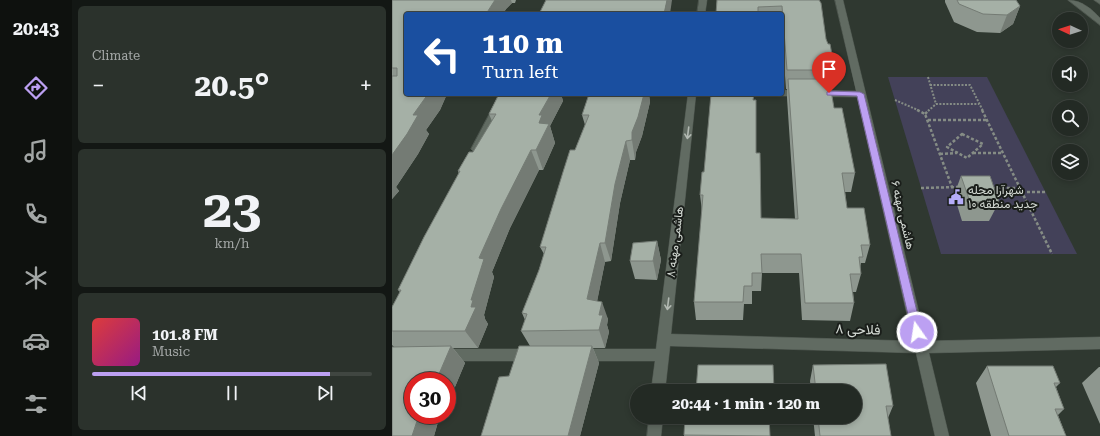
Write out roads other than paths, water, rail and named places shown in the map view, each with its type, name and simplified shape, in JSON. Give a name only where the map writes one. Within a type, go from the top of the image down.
[{"type":"street","points":[[701,12],[703,0]]},
{"type":"street","name":"هاشمی مهنه ۶","points":[[839,0],[942,436]]},
{"type":"street","points":[[1072,0],[1093,15],[1100,23]]},
{"type":"street","points":[[784,92],[860,94]]},
{"type":"street","points":[[472,158],[503,96]]},
{"type":"street","name":"هاشمی مهنه ۸","points":[[659,384],[692,96]]},
{"type":"street","name":"فلاحی ۸","points":[[664,340],[920,347],[1100,343]]},
{"type":"street","points":[[432,356],[543,355]]},
{"type":"street","points":[[567,355],[662,355]]},
{"type":"street","points":[[654,436],[655,424]]},
{"type":"place","name":"شهرآرا محله جدید منطقه ۱۰","points":[[956,197]]}]
